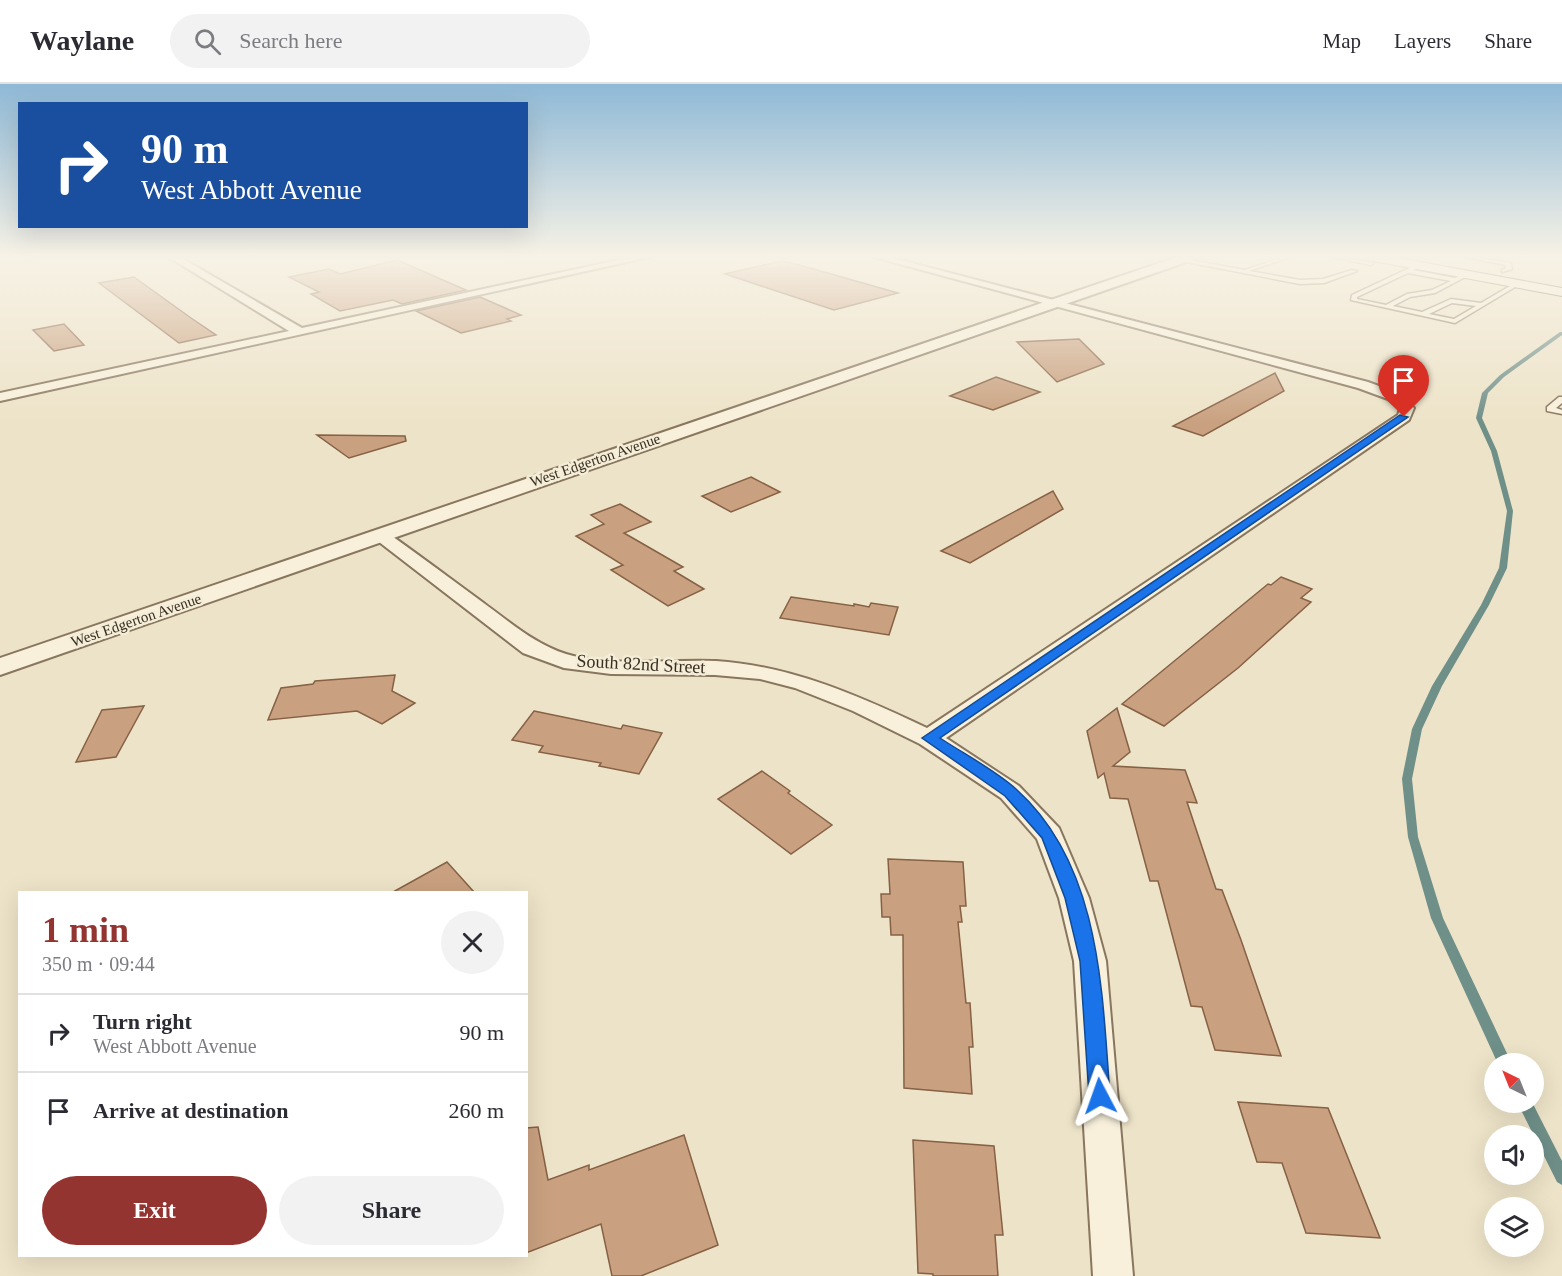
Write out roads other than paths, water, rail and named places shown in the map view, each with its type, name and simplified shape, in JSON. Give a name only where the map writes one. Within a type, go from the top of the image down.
[{"type":"street","points":[[266,312],[300,332]]},
{"type":"street","points":[[0,397],[392,312]]},
{"type":"street","name":"West Edgerton Avenue","points":[[0,667],[1023,312]]},
{"type":"street","points":[[929,738],[1404,417],[1407,408],[1393,396],[1362,385],[1081,312]]},
{"type":"street","name":"South 82nd Street","points":[[379,535],[531,648],[558,658],[611,667],[715,668],[760,672],[803,683],[861,706],[929,738],[1010,792],[1049,835],[1074,898],[1090,961],[1113,1276]]},
{"type":"lane","points":[[1411,312],[1455,321],[1471,312]]},
{"type":"lane","points":[[1423,314],[1428,312]]},
{"type":"lane","points":[[1562,399],[1551,409],[1562,412]]},
{"type":"waterway","points":[[1500,1053],[1437,918],[1413,837],[1407,779],[1417,729],[1437,686],[1485,605],[1503,568],[1510,511],[1494,451],[1479,418],[1485,393],[1502,376],[1562,333]]},
{"type":"waterway","points":[[1530,1113],[1562,1177]]}]
